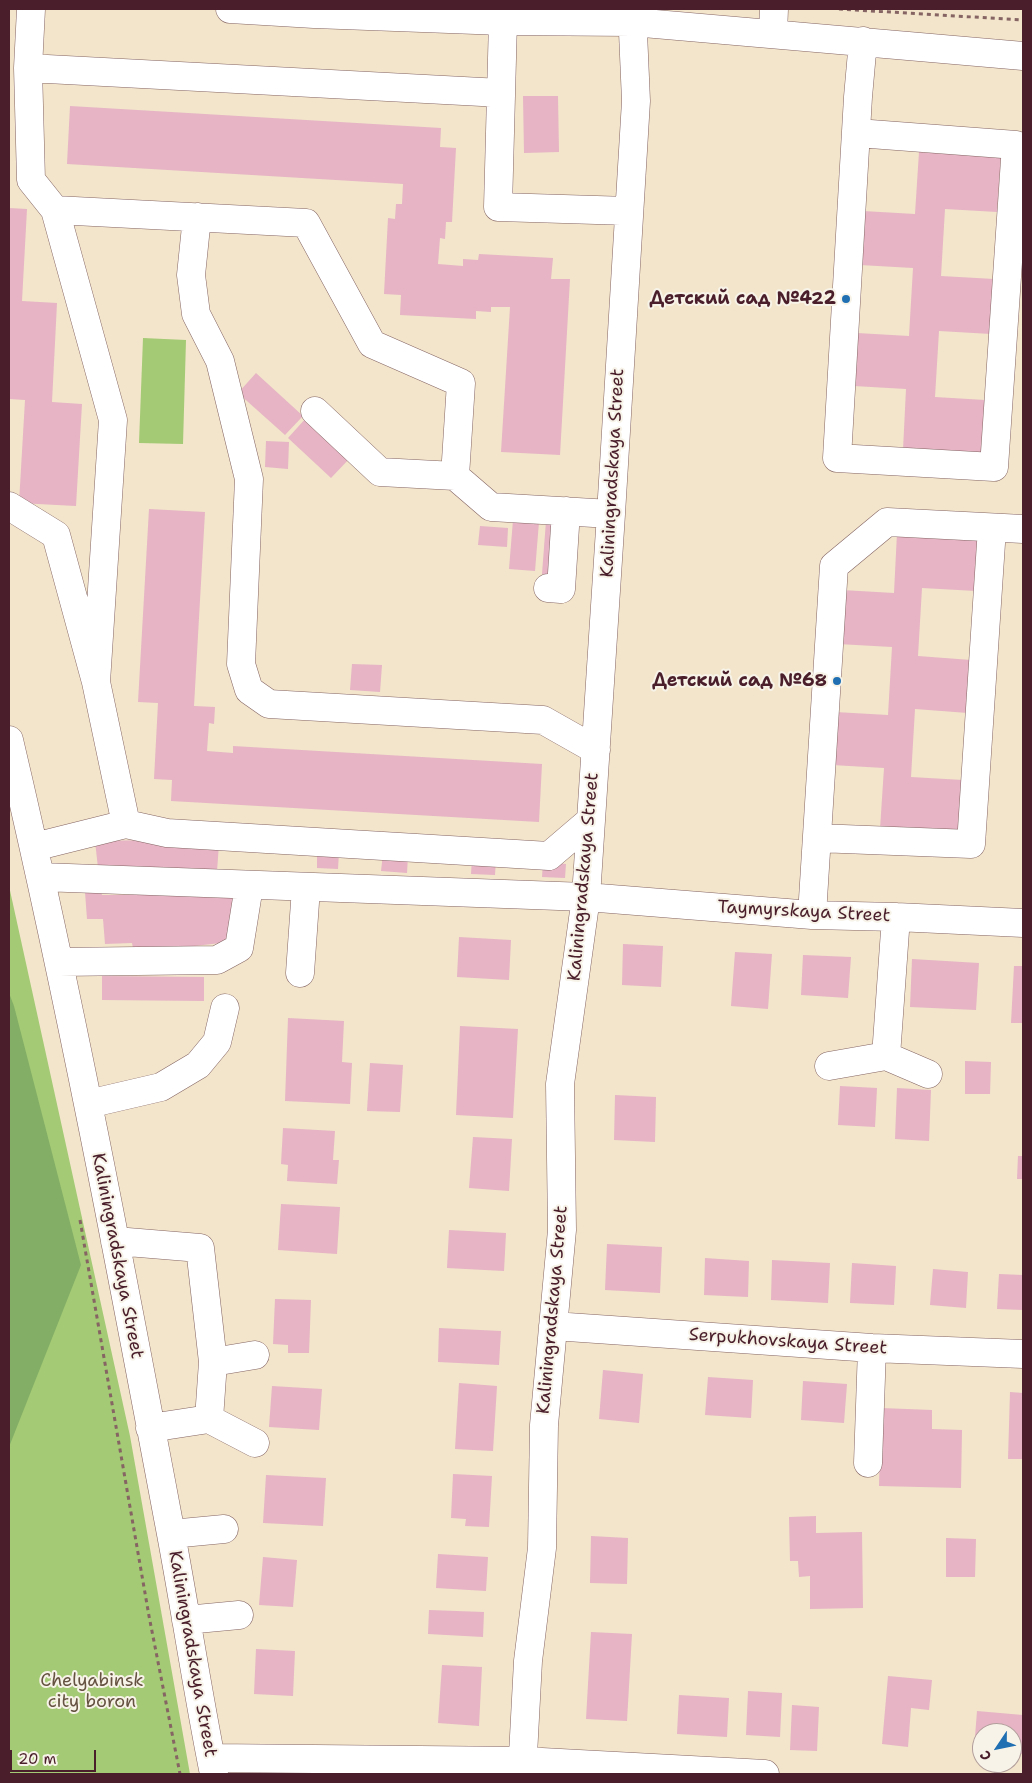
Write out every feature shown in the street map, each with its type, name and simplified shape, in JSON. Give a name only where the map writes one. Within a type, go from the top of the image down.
[{"type":"street","points":[[32,9],[28,68],[31,180],[55,210],[113,420],[96,682]]},
{"type":"street","points":[[230,9],[504,21],[632,15],[774,21],[863,41],[1023,56]]},
{"type":"street","name":"Kaliningradskaya Street","points":[[522,1768],[528,1661],[542,1548],[544,1425],[562,1230],[560,1084],[586,897],[611,514],[636,101],[632,15]]},
{"type":"street","points":[[504,21],[498,208],[629,211]]},
{"type":"street","points":[[857,133],[1016,145],[994,467],[837,458],[858,97],[863,41]]},
{"type":"street","points":[[28,68],[501,93]]},
{"type":"street","points":[[55,210],[306,224],[372,344],[461,383],[455,476]]},
{"type":"street","points":[[197,217],[191,275],[196,314],[220,362],[249,479],[241,664],[249,690],[269,704],[543,720],[596,750]]},
{"type":"street","points":[[315,410],[380,472],[455,476],[491,507],[611,514]]},
{"type":"street","points":[[9,506],[56,536],[96,682],[126,824]]},
{"type":"street","points":[[548,588],[561,589],[566,511]]},
{"type":"street","points":[[812,915],[834,566],[887,522],[1023,529]]},
{"type":"street","points":[[817,838],[971,844],[992,528]]},
{"type":"street","name":"Kaliningradskaya Street","points":[[9,740],[41,877],[88,1104],[171,1534],[212,1766]]},
{"type":"street","points":[[34,847],[126,824],[167,833],[549,856],[590,821]]},
{"type":"street","name":"Taymyrskaya Street","points":[[41,877],[586,897],[812,915],[1023,923]]},
{"type":"street","points":[[59,962],[217,960],[239,948],[249,886]]},
{"type":"street","points":[[300,972],[306,888]]},
{"type":"street","points":[[886,1056],[896,917]]},
{"type":"street","points":[[88,1104],[161,1087],[198,1065],[217,1042],[225,1008]]},
{"type":"street","points":[[829,1066],[886,1056],[928,1074]]},
{"type":"street","points":[[115,1241],[200,1248],[214,1362],[209,1419]]},
{"type":"street","name":"Serpukhovskaya Street","points":[[552,1326],[872,1348],[1023,1354]]},
{"type":"street","points":[[868,1463],[872,1348]]},
{"type":"street","points":[[214,1362],[255,1356]]},
{"type":"street","points":[[150,1428],[209,1419],[255,1443]]},
{"type":"street","points":[[171,1534],[224,1529]]},
{"type":"street","points":[[186,1620],[239,1615]]},
{"type":"street","points":[[212,1766],[522,1768],[765,1774]]},
{"type":"path","points":[[834,9],[1023,20]]},
{"type":"path","points":[[79,1217],[149,1616],[180,1774]]},
{"type":"green space","points":[[143,338],[186,340],[183,444],[139,443]]},
{"type":"green space","name":"Chelyabinsk city boron","points":[[9,886],[130,1436],[190,1774],[9,1774]]},
{"type":"green space","points":[[9,993],[14,1006],[81,1265],[9,1447]]},
{"type":"building","points":[[523,96],[558,96],[559,152],[524,153]]},
{"type":"building","points":[[70,106],[441,128],[440,147],[456,148],[452,222],[446,222],[445,239],[440,238],[438,264],[463,266],[463,259],[478,260],[479,254],[553,258],[551,279],[570,279],[560,455],[501,452],[510,307],[491,307],[491,312],[476,311],[476,319],[400,315],[401,295],[384,294],[388,218],[395,219],[396,204],[402,204],[403,184],[67,164]]},
{"type":"building","points":[[919,152],[1001,157],[997,212],[945,209],[941,276],[994,279],[991,334],[939,331],[935,397],[985,400],[982,455],[903,450],[906,389],[854,386],[857,333],[909,336],[913,268],[860,265],[863,211],[915,214]]},
{"type":"building","points":[[9,208],[27,209],[22,301],[57,303],[52,402],[82,404],[76,506],[19,503],[25,400],[9,399]]},
{"type":"building","points":[[256,373],[303,416],[285,435],[238,393]]},
{"type":"building","points":[[306,418],[350,458],[331,478],[288,438]]},
{"type":"building","points":[[266,441],[289,442],[288,469],[265,467]]},
{"type":"building","points":[[149,509],[205,512],[194,706],[215,707],[214,724],[209,723],[207,751],[233,753],[233,746],[542,764],[539,822],[171,801],[172,780],[154,779],[158,703],[138,702]]},
{"type":"building","points":[[513,520],[539,522],[535,571],[509,569]]},
{"type":"building","points":[[546,521],[559,522],[556,575],[542,574]]},
{"type":"building","points":[[480,526],[508,528],[507,547],[478,545]]},
{"type":"building","points":[[897,533],[979,538],[976,591],[922,588],[918,656],[971,660],[968,713],[915,709],[911,777],[963,780],[960,834],[880,829],[884,768],[832,765],[835,712],[888,715],[892,647],[838,644],[842,590],[894,593]]},
{"type":"building","points":[[352,664],[382,665],[380,692],[350,690]]},
{"type":"building","points":[[152,840],[219,844],[217,871],[98,868],[95,841]]},
{"type":"building","points":[[317,851],[339,852],[338,869],[317,868]]},
{"type":"building","points":[[383,854],[408,856],[407,873],[381,871]]},
{"type":"building","points":[[472,859],[496,860],[495,875],[471,874]]},
{"type":"building","points":[[543,862],[566,864],[565,878],[542,877]]},
{"type":"building","points":[[85,892],[101,892],[102,895],[239,894],[238,941],[134,953],[132,943],[105,944],[103,919],[87,919]]},
{"type":"building","points":[[459,937],[511,940],[509,980],[457,977]]},
{"type":"building","points":[[623,944],[663,946],[661,987],[622,985]]},
{"type":"building","points":[[735,952],[772,954],[768,1009],[731,1006]]},
{"type":"building","points":[[803,955],[851,957],[848,998],[801,995]]},
{"type":"building","points":[[912,959],[979,963],[976,1010],[910,1007]]},
{"type":"building","points":[[1014,966],[1023,966],[1023,1023],[1011,1023]]},
{"type":"building","points":[[102,976],[204,977],[204,1001],[102,1000]]},
{"type":"building","points":[[288,1018],[344,1021],[342,1062],[352,1063],[350,1104],[285,1101]]},
{"type":"building","points":[[460,1026],[518,1029],[513,1118],[456,1115]]},
{"type":"building","points":[[965,1061],[991,1062],[990,1094],[965,1094]]},
{"type":"building","points":[[370,1063],[403,1065],[400,1112],[367,1111]]},
{"type":"building","points":[[840,1086],[877,1088],[875,1127],[838,1125]]},
{"type":"building","points":[[897,1088],[931,1090],[929,1141],[895,1139]]},
{"type":"building","points":[[615,1095],[656,1097],[655,1142],[614,1140]]},
{"type":"building","points":[[283,1128],[335,1131],[333,1160],[339,1160],[337,1184],[287,1181],[288,1165],[281,1164]]},
{"type":"building","points":[[473,1137],[512,1139],[509,1191],[469,1188]]},
{"type":"building","points":[[1018,1156],[1023,1156],[1023,1179],[1017,1179]]},
{"type":"building","points":[[281,1204],[340,1207],[337,1254],[278,1250]]},
{"type":"building","points":[[449,1230],[506,1233],[504,1271],[447,1268]]},
{"type":"building","points":[[607,1244],[662,1247],[660,1293],[605,1290]]},
{"type":"building","points":[[705,1258],[749,1261],[748,1297],[704,1295]]},
{"type":"building","points":[[772,1260],[830,1263],[828,1303],[771,1300]]},
{"type":"building","points":[[852,1263],[896,1266],[894,1305],[850,1303]]},
{"type":"building","points":[[933,1269],[968,1272],[966,1308],[930,1305]]},
{"type":"building","points":[[999,1274],[1023,1275],[1023,1310],[997,1309]]},
{"type":"building","points":[[275,1299],[311,1300],[309,1353],[288,1353],[288,1345],[273,1344]]},
{"type":"building","points":[[439,1328],[501,1331],[499,1365],[438,1362]]},
{"type":"building","points":[[603,1370],[643,1374],[639,1423],[599,1419]]},
{"type":"building","points":[[708,1377],[753,1380],[751,1418],[705,1415]]},
{"type":"building","points":[[803,1381],[847,1384],[844,1423],[801,1420]]},
{"type":"building","points":[[459,1383],[497,1386],[493,1451],[455,1449]]},
{"type":"building","points":[[272,1386],[322,1389],[319,1430],[269,1427]]},
{"type":"building","points":[[1010,1392],[1023,1393],[1023,1459],[1008,1459]]},
{"type":"building","points":[[881,1408],[932,1410],[932,1429],[962,1430],[961,1488],[879,1486]]},
{"type":"building","points":[[453,1474],[492,1476],[489,1527],[465,1526],[466,1519],[451,1518]]},
{"type":"building","points":[[266,1475],[326,1478],[323,1526],[263,1523]]},
{"type":"building","points":[[816,1516],[816,1533],[862,1532],[863,1608],[810,1609],[810,1576],[799,1577],[798,1561],[790,1561],[789,1517]]},
{"type":"building","points":[[591,1536],[628,1538],[627,1584],[590,1583]]},
{"type":"building","points":[[946,1538],[976,1539],[975,1577],[946,1577]]},
{"type":"building","points":[[438,1554],[488,1557],[486,1591],[436,1588]]},
{"type":"building","points":[[263,1557],[297,1560],[293,1607],[259,1605]]},
{"type":"building","points":[[429,1610],[484,1612],[483,1637],[428,1634]]},
{"type":"building","points":[[591,1632],[632,1634],[627,1721],[586,1719]]},
{"type":"building","points":[[256,1649],[295,1651],[293,1696],[254,1694]]},
{"type":"building","points":[[442,1665],[482,1667],[479,1726],[438,1723]]},
{"type":"building","points":[[888,1676],[932,1680],[929,1710],[911,1708],[908,1747],[882,1744]]},
{"type":"building","points":[[748,1691],[782,1693],[780,1737],[746,1735]]},
{"type":"building","points":[[679,1695],[729,1698],[727,1737],[677,1734]]},
{"type":"building","points":[[792,1705],[819,1707],[817,1751],[790,1750]]},
{"type":"building","points":[[977,1711],[1023,1715],[1023,1754],[1022,1723],[976,1723]]},
{"type":"place","name":"Детский сад №422","points":[[846,299]]},
{"type":"place","name":"Детский сад №68","points":[[837,681]]}]
